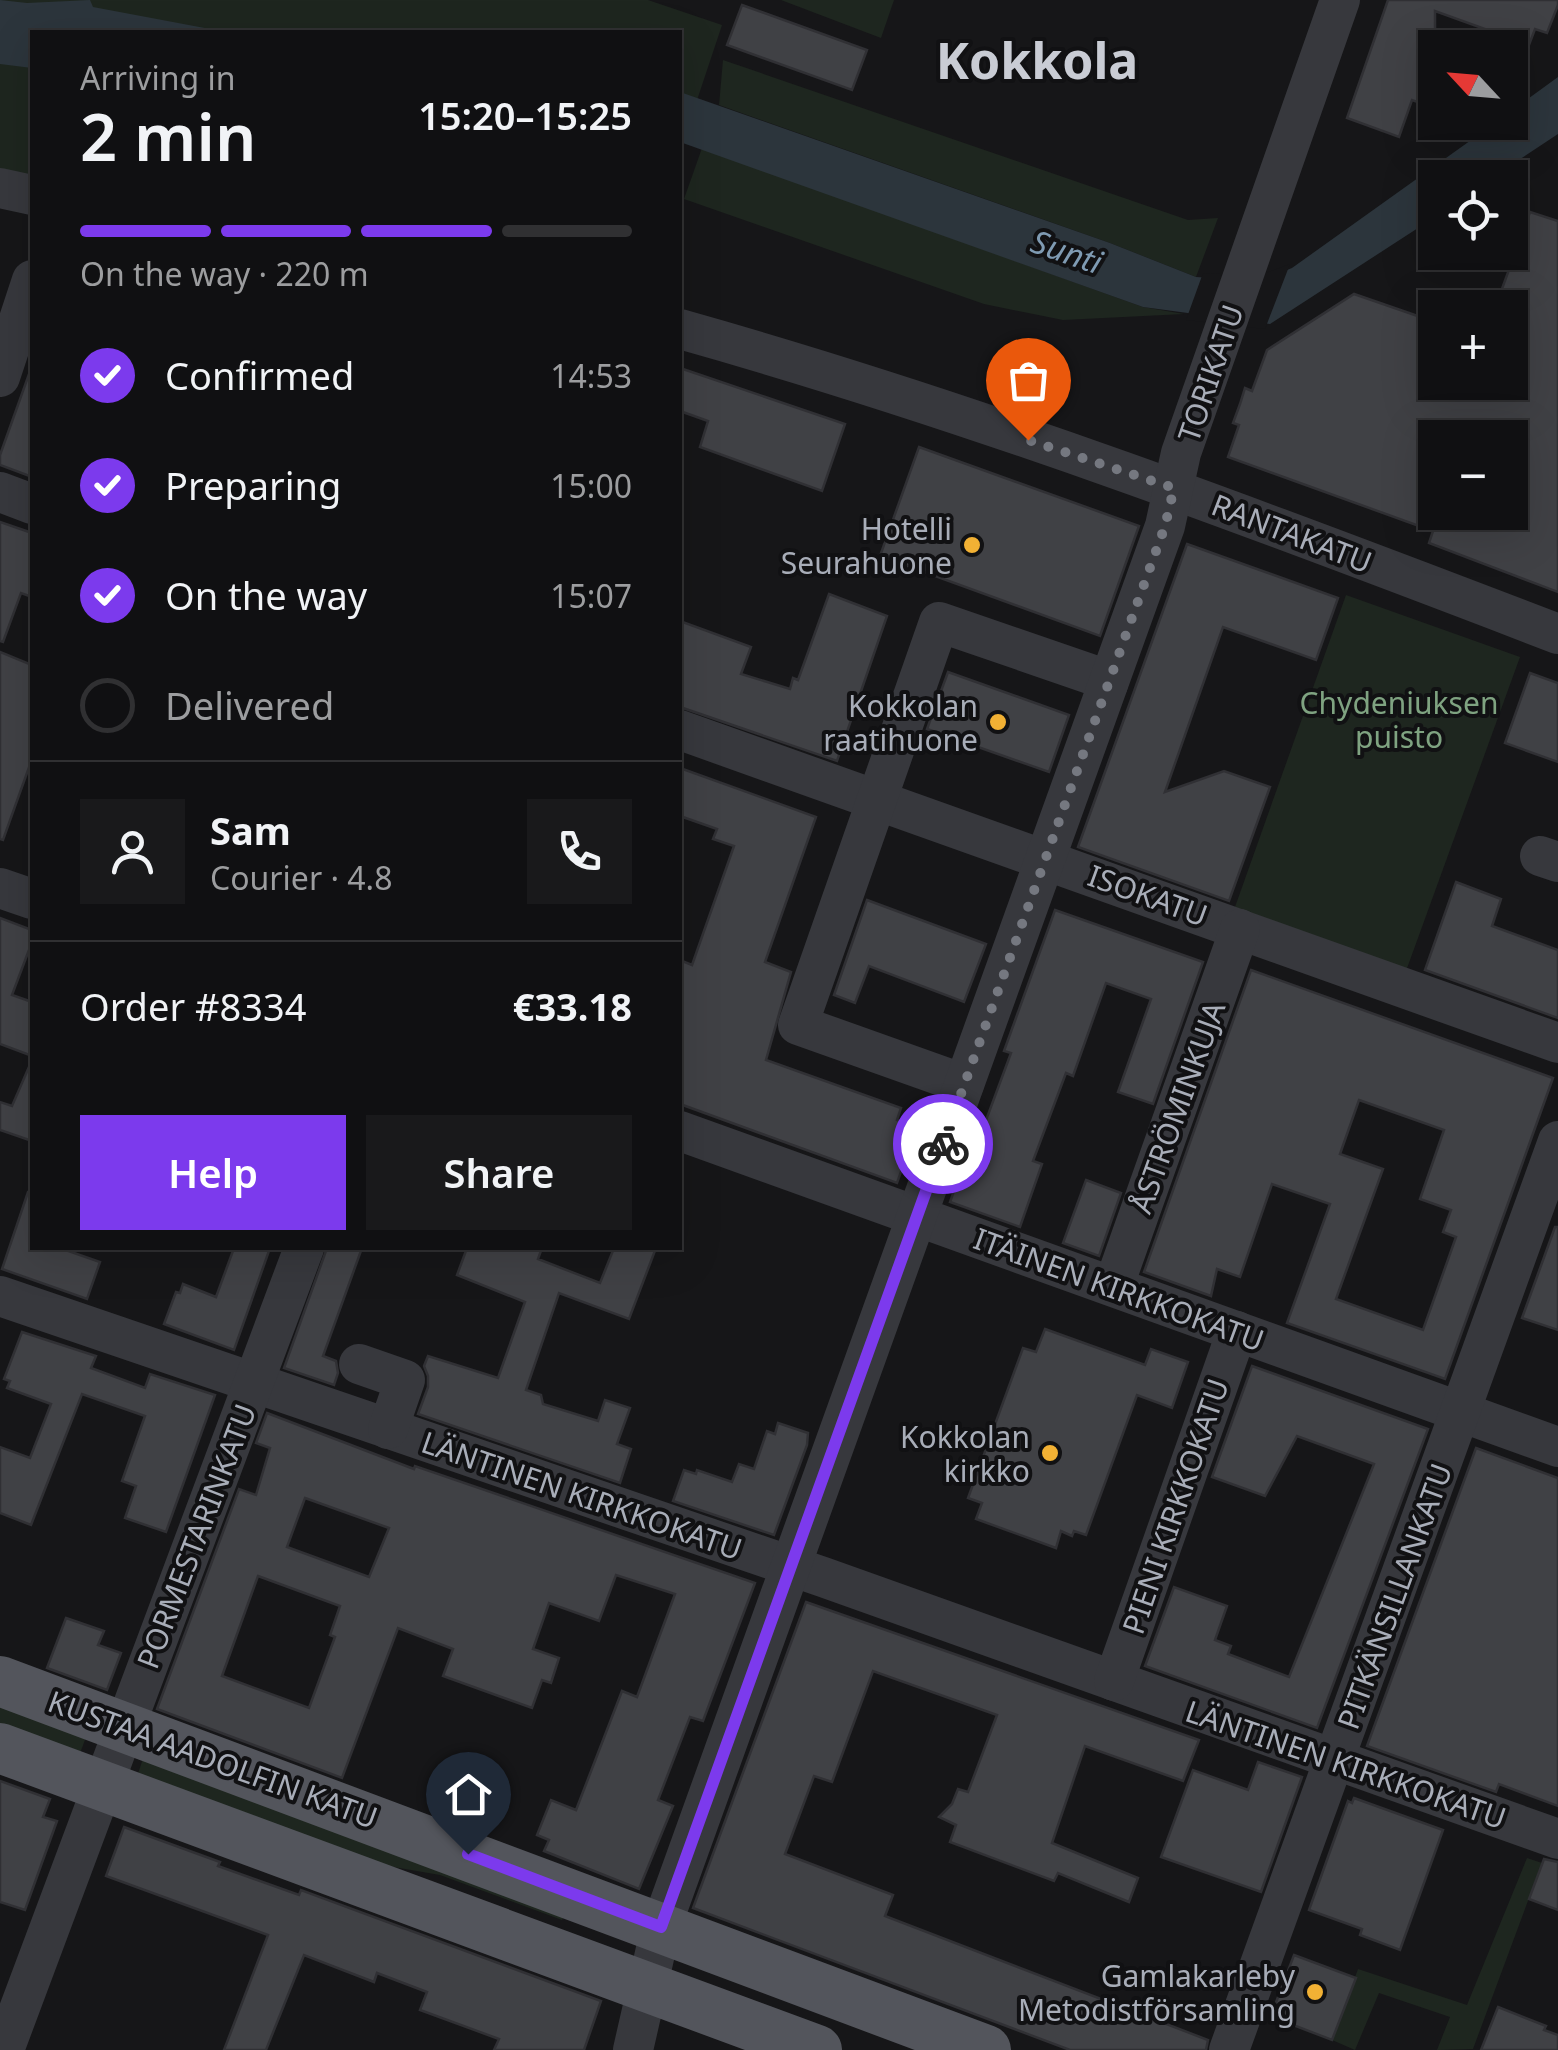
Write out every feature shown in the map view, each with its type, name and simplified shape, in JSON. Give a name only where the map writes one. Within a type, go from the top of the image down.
[{"type":"main road","name":"KUSTAA AADOLFIN KATU","points":[[0,1681],[986,2050]]},
{"type":"main road","name":"KUSTAA AADOLFIN KATU","points":[[0,1748],[817,2050]]},
{"type":"street","name":"TORIKATU","points":[[633,2050],[661,1927],[1165,526],[1182,453],[1340,0]]},
{"type":"street","points":[[0,188],[30,195]]},
{"type":"street","points":[[0,377],[30,286]]},
{"type":"street","name":"RANTAKATU","points":[[682,330],[1174,488],[1558,634]]},
{"type":"street","points":[[0,492],[30,503]]},
{"type":"street","points":[[964,1084],[798,1024],[939,622],[1093,675],[1108,684]]},
{"type":"street","name":"ISOKATU","points":[[682,731],[1558,1044]]},
{"type":"street","points":[[0,888],[30,898]]},
{"type":"street","name":"ÅSTRÖMINKUJA","points":[[1114,1284],[1240,928]]},
{"type":"street","name":"ITÄINEN KIRKKOKATU","points":[[682,1132],[1114,1284],[1558,1447]]},
{"type":"street","name":"PITKÄNSILLANKATU","points":[[1229,2050],[1558,1141]]},
{"type":"street","name":"PORMESTARINKATU","points":[[4,2050],[303,1250]]},
{"type":"street","name":"LÄNTINEN KIRKKOKATU","points":[[0,1296],[791,1566],[1558,1839]]},
{"type":"street","name":"PIENI KIRKKOKATU","points":[[1114,1682],[1237,1331]]},
{"type":"street","points":[[359,1364],[405,1380],[388,1429]]},
{"type":"green space","points":[[0,0],[648,0],[722,25],[682,145],[682,30],[30,30],[30,181],[0,175]]},
{"type":"green space","points":[[781,0],[894,0],[881,38]]},
{"type":"green space","points":[[723,60],[1188,220],[1218,218],[1196,277],[719,105]]},
{"type":"green space","points":[[702,148],[1143,307],[1184,314],[1063,320],[984,304],[684,199]]},
{"type":"green space","name":"Chydeniuksen puisto","points":[[1346,595],[1520,657],[1406,971],[1235,907]]},
{"type":"green space","points":[[0,1699],[88,1732],[77,1761],[0,1732]]},
{"type":"green space","points":[[145,1752],[565,1915],[562,1920],[440,1875],[353,1860],[136,1780]]},
{"type":"green space","points":[[1527,1858],[1542,1863],[1473,2049],[1437,2050],[1450,2017],[1379,1993],[1355,2050],[1332,2040],[1358,1969],[1467,2005]]},
{"type":"water","points":[[0,0],[90,0],[93,7],[215,30],[30,30],[30,68],[0,64]]},
{"type":"water","points":[[1558,77],[1558,134],[1519,160],[1443,160],[1471,140],[1528,140],[1528,99]]},
{"type":"water","name":"Sunti","points":[[682,93],[1196,277],[1259,281],[1292,268],[1418,178],[1418,228],[1270,324],[1143,307],[682,143]]},
{"type":"pier","points":[[1290,264],[1265,329],[1186,320],[1203,273],[1258,276]]},
{"type":"building","points":[[1388,0],[1558,0],[1547,33],[1535,29],[1529,45],[1528,30],[1488,30],[1435,11],[1435,30],[1418,30],[1418,102],[1412,100],[1399,137],[1347,118]]},
{"type":"building","points":[[742,5],[867,50],[852,90],[727,45]]},
{"type":"building","points":[[1530,212],[1558,221],[1558,592],[1429,543],[1430,530],[1528,530],[1528,420],[1418,420],[1418,526],[1228,457],[1239,425],[1233,423],[1245,388],[1252,391],[1267,350],[1354,294],[1418,316],[1418,400],[1528,400],[1528,290],[1502,290],[1509,270],[1528,270]]},
{"type":"building","points":[[682,369],[845,424],[822,491],[700,447],[708,421],[682,412]]},
{"type":"building","points":[[30,374],[30,476],[0,465],[0,455]]},
{"type":"building","points":[[919,447],[1139,526],[1100,636],[880,556]]},
{"type":"building","points":[[0,522],[30,532],[30,596],[21,593],[3,642]]},
{"type":"building","points":[[1187,544],[1338,598],[1316,660],[1223,627],[1165,792],[1224,771],[1270,787],[1229,901],[1078,847]]},
{"type":"building","points":[[829,594],[887,616],[837,761],[682,708],[682,622],[751,647],[741,674],[790,689],[793,678],[798,680]]},
{"type":"building","points":[[0,652],[30,664],[30,765],[3,840]]},
{"type":"building","name":"Kokkolan raatihuone","points":[[948,672],[1069,715],[1049,772],[927,729]]},
{"type":"building","points":[[1530,673],[1558,683],[1558,762],[1505,743]]},
{"type":"building","points":[[682,769],[816,817],[765,962],[791,972],[766,1060],[901,1108],[897,1120],[917,1127],[897,1183],[682,1105],[682,961],[692,965],[734,846],[713,839],[717,829],[682,817]]},
{"type":"building","points":[[1456,882],[1501,899],[1492,926],[1558,950],[1558,1018],[1425,970]]},
{"type":"building","points":[[867,900],[986,944],[964,1002],[869,966],[855,1003],[834,995]]},
{"type":"building","points":[[1055,910],[1203,962],[1153,1104],[1118,1092],[1151,999],[1106,983],[1073,1076],[1066,1073],[1033,1161],[1042,1164],[1020,1227],[950,1202],[976,1129],[982,1131],[1011,1053],[1004,1051]]},
{"type":"building","points":[[0,918],[30,929],[30,947],[12,995],[30,1001],[30,1055],[0,1044]]},
{"type":"building","points":[[1251,970],[1553,1078],[1445,1379],[1287,1323],[1330,1204],[1272,1184],[1240,1277],[1217,1269],[1211,1296],[1144,1272]],"holes":[[[1359,1100],[1444,1130],[1420,1199],[1451,1210],[1443,1232],[1456,1237],[1423,1330],[1336,1299],[1383,1169],[1340,1154]]]},
{"type":"building","points":[[30,1065],[30,1140],[0,1130],[0,1102],[12,1106]]},
{"type":"building","points":[[1086,1180],[1121,1193],[1099,1256],[1063,1243]]},
{"type":"building","points":[[28,1192],[30,1250],[66,1250],[100,1262],[87,1299],[2,1269]]},
{"type":"building","points":[[1558,1227],[1558,1330],[1522,1318]]},
{"type":"building","points":[[233,1250],[269,1250],[234,1350],[164,1324],[183,1284],[216,1297]]},
{"type":"building","points":[[326,1250],[361,1250],[323,1356],[336,1361],[334,1385],[284,1368]]},
{"type":"building","points":[[466,1250],[541,1250],[538,1259],[600,1283],[613,1250],[655,1250],[629,1319],[559,1293],[526,1390],[541,1395],[543,1404],[598,1421],[605,1400],[630,1408],[617,1444],[631,1449],[620,1483],[418,1414],[428,1387],[424,1366],[428,1356],[498,1378],[525,1302],[457,1275]]},
{"type":"building","name":"Kokkolan kirkko","points":[[1045,1329],[1145,1365],[1151,1349],[1188,1362],[1172,1408],[1137,1395],[1086,1535],[1074,1531],[1072,1536],[1061,1531],[1056,1548],[976,1519],[982,1503],[968,1498],[1023,1348],[1036,1352]]},
{"type":"building","points":[[22,1332],[96,1356],[91,1368],[145,1388],[150,1374],[215,1395],[166,1532],[125,1518],[136,1486],[122,1481],[145,1416],[82,1394],[31,1525],[0,1513],[0,1447],[30,1458],[51,1404],[7,1388],[10,1381],[4,1379]]},
{"type":"building","points":[[1252,1366],[1428,1429],[1317,1728],[1145,1666],[1174,1587],[1227,1606],[1215,1640],[1231,1646],[1228,1654],[1289,1677],[1374,1464],[1297,1436],[1265,1496],[1212,1477]]},
{"type":"building","points":[[267,1413],[414,1469],[415,1466],[755,1583],[703,1721],[690,1717],[658,1800],[673,1806],[639,1889],[544,1851],[549,1840],[537,1835],[551,1800],[576,1810],[622,1691],[637,1697],[675,1594],[616,1575],[599,1621],[549,1603],[533,1649],[559,1658],[551,1683],[542,1680],[532,1708],[443,1676],[453,1649],[398,1628],[342,1778],[157,1709],[239,1489],[256,1495],[270,1448],[256,1443]],"holes":[[[305,1498],[389,1528],[369,1577],[287,1547]],[[258,1576],[340,1606],[330,1635],[335,1637],[309,1708],[222,1676]]]},
{"type":"building","points":[[778,1423],[808,1433],[774,1535],[673,1501],[684,1470],[696,1474],[697,1470],[732,1482],[739,1464],[754,1469],[767,1431],[775,1434]]},
{"type":"building","points":[[1476,1448],[1558,1478],[1558,1806],[1499,1784],[1496,1792],[1367,1746]]},
{"type":"building","points":[[806,1602],[1199,1740],[1183,1781],[1085,1746],[1052,1843],[1138,1878],[1129,1902],[1058,1873],[1054,1881],[950,1842],[956,1825],[939,1817],[952,1804],[958,1789],[968,1792],[997,1715],[873,1671],[832,1782],[814,1776],[785,1854],[893,1895],[885,1916],[1208,2040],[1206,2050],[1070,2050],[693,1908]]},
{"type":"building","points":[[66,1618],[104,1631],[98,1645],[121,1653],[107,1690],[47,1668]]},
{"type":"building","points":[[1258,1762],[1302,1777],[1261,1892],[1161,1857],[1193,1770],[1248,1790]]},
{"type":"building","points":[[0,1781],[50,1799],[43,1817],[57,1821],[25,1910],[0,1902]]},
{"type":"building","points":[[1354,1798],[1443,1830],[1400,1950],[1360,1935],[1362,1929],[1309,1910],[1348,1801],[1352,1803]]},
{"type":"building","points":[[124,1827],[220,1862],[218,1866],[299,1895],[301,1890],[601,2001],[584,2050],[494,2050],[499,2039],[420,2010],[427,1992],[377,1973],[374,1982],[304,1955],[266,2050],[224,2050],[268,1935],[106,1876]]},
{"type":"building","points":[[1544,1859],[1558,1862],[1558,1910],[1529,1899]]},
{"type":"building","name":"Gamlakarleby Metodistförsamling","points":[[1294,1955],[1356,1978],[1332,2040],[1275,2018],[1279,2007],[1275,2005]]},
{"type":"building","points":[[1498,2007],[1546,2026],[1544,2030],[1558,2035],[1558,2050],[1481,2050]]},
{"type":"way so far","points":[[943,1144],[1165,526],[1174,488],[1028,440]]},
{"type":"place","name":"Hotelli Seurahuone","points":[[972,545]]},
{"type":"place","name":"Kokkolan raatihuone","points":[[998,722]]},
{"type":"place","name":"Kokkolan kirkko","points":[[1050,1453]]},
{"type":"place","name":"Gamlakarleby Metodistförsamling","points":[[1315,1992]]},
{"type":"district","name":"Kokkola","points":[[1037,60]]},
{"type":"route","points":[[468,1854],[661,1927],[943,1144]]}]
